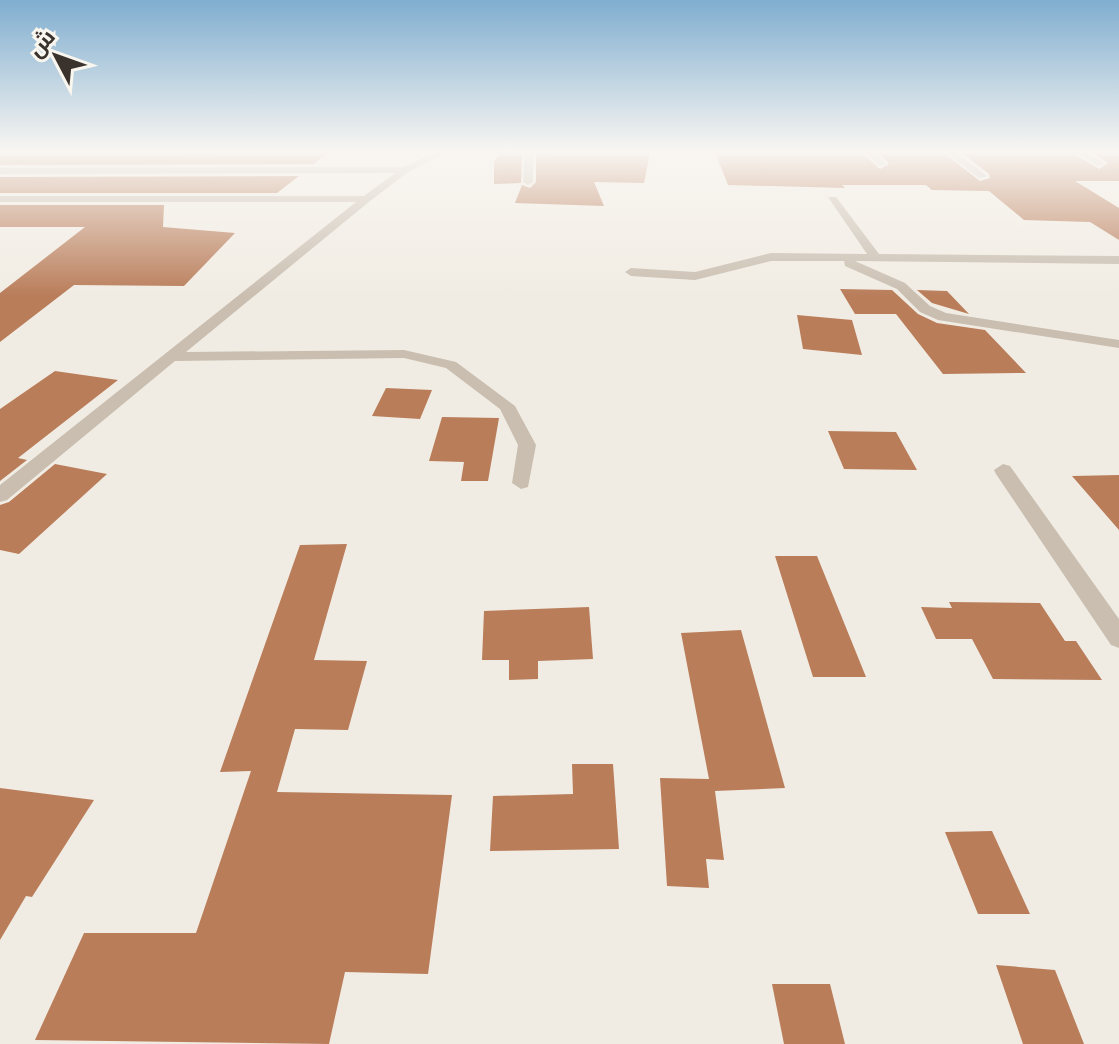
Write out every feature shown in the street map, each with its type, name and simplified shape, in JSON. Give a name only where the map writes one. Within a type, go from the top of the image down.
[{"type":"street","points":[[0,199],[366,199]]},
{"type":"street","points":[[0,495],[366,199]]},
{"type":"street","points":[[832,199],[876,258]]},
{"type":"street","points":[[837,258],[885,277],[901,286],[925,309],[943,317],[1119,344]]},
{"type":"street","points":[[631,272],[695,276],[754,259],[1119,260]]},
{"type":"street","points":[[172,357],[404,354],[451,365],[507,406],[527,445],[521,483]]},
{"type":"street","points":[[1003,470],[1119,638]]},
{"type":"building","points":[[517,199],[601,199],[604,206],[515,203]]},
{"type":"building","points":[[998,199],[1104,199],[1119,208],[1119,240],[1090,222],[1024,220]]},
{"type":"building","points":[[0,205],[164,205],[163,227],[235,233],[184,286],[74,285],[0,342],[0,293],[85,227],[0,227]]},
{"type":"building","points":[[840,289],[892,290],[918,314],[937,323],[985,330],[1026,373],[943,374],[896,314],[855,314]]},
{"type":"building","points":[[917,290],[947,291],[969,314],[932,303]]},
{"type":"building","points":[[797,315],[852,320],[862,355],[803,349]]},
{"type":"building","points":[[55,371],[118,380],[18,458],[27,460],[0,481],[0,409]]},
{"type":"building","points":[[386,388],[432,390],[420,419],[372,416]]},
{"type":"building","points":[[442,417],[499,418],[488,481],[461,481],[464,462],[429,461]]},
{"type":"building","points":[[828,431],[896,432],[917,470],[844,469]]},
{"type":"building","points":[[55,464],[107,474],[19,554],[0,550],[0,505],[9,502]]},
{"type":"building","points":[[1119,475],[1119,530],[1072,476]]},
{"type":"building","points":[[347,544],[314,660],[367,661],[348,730],[295,729],[277,792],[452,795],[428,974],[345,972],[329,1044],[35,1040],[84,933],[196,933],[251,771],[220,772],[300,545]]},
{"type":"building","points":[[775,556],[817,556],[866,677],[813,677]]},
{"type":"building","points":[[949,602],[1040,603],[1065,641],[1076,641],[1102,680],[993,679],[972,639],[936,639],[921,607],[952,608]]},
{"type":"building","points":[[589,607],[593,659],[538,661],[538,679],[509,680],[509,660],[482,660],[484,611]]},
{"type":"building","points":[[741,630],[785,788],[715,791],[724,860],[706,859],[709,888],[667,886],[660,778],[709,779],[681,633]]},
{"type":"building","points":[[572,764],[613,764],[619,849],[490,851],[493,796],[573,794]]},
{"type":"building","points":[[0,788],[94,800],[32,897],[26,896],[0,940]]},
{"type":"building","points":[[992,831],[1030,914],[978,914],[945,832]]},
{"type":"building","points":[[996,965],[1055,970],[1084,1044],[1023,1044]]},
{"type":"building","points":[[772,984],[830,984],[845,1044],[784,1044]]}]
